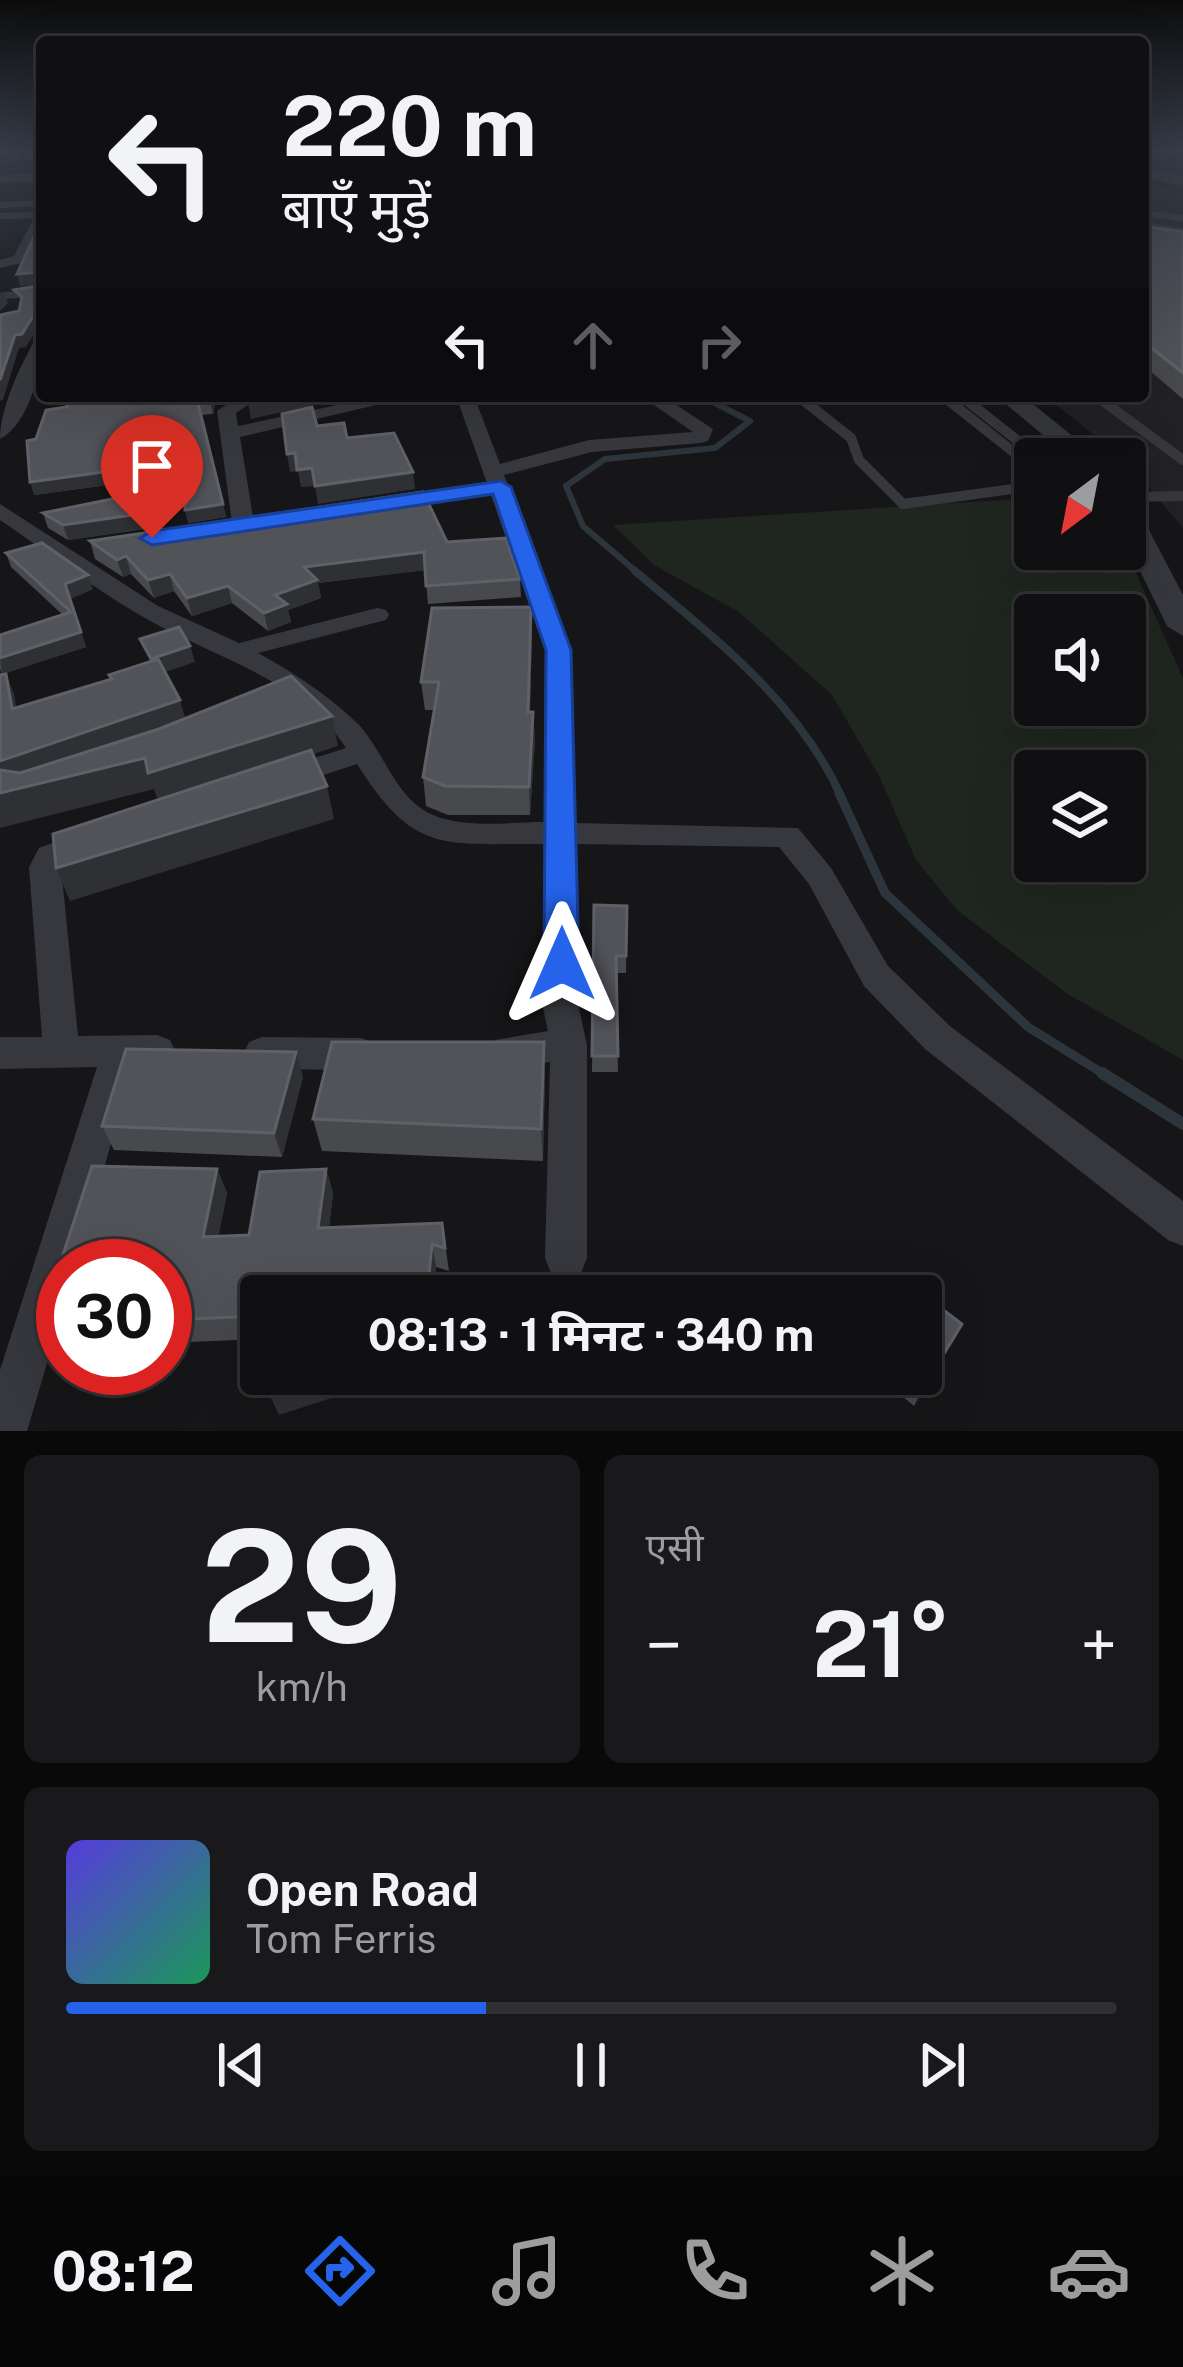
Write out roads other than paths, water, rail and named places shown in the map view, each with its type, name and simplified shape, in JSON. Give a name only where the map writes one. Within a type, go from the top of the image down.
[{"type":"street","points":[[0,264],[20,259],[36,227]]},
{"type":"street","points":[[11,308],[36,295]]},
{"type":"street","points":[[0,433],[18,412],[22,387],[36,356]]},
{"type":"street","points":[[0,390],[22,387]]},
{"type":"street","points":[[242,402],[226,411],[243,523]]},
{"type":"street","points":[[229,434],[377,402]]},
{"type":"street","points":[[467,402],[558,650],[561,1008],[568,1046],[566,1258]]},
{"type":"street","points":[[374,506],[497,479],[589,446],[700,437],[703,429],[660,402]]},
{"type":"street","points":[[1016,402],[1061,438]]},
{"type":"street","points":[[0,510],[149,611],[236,651],[302,690],[350,732],[393,798],[419,822],[454,832],[787,836],[820,877],[877,976],[938,1038],[1183,1226]]},
{"type":"street","points":[[60,553],[106,545]]},
{"type":"street","points":[[1146,550],[1179,610]]},
{"type":"street","points":[[236,651],[377,615]]},
{"type":"street","points":[[260,706],[302,690]]},
{"type":"street","points":[[247,790],[363,752]]},
{"type":"street","points":[[61,1052],[45,867],[50,856],[65,848],[111,833]]},
{"type":"street","points":[[476,1052],[568,1046]]},
{"type":"street","points":[[4,1431],[120,1051]]},
{"type":"street","points":[[0,1053],[188,1052]]},
{"type":"street","points":[[232,1052],[390,1054]]},
{"type":"lane","points":[[1149,230],[1183,234]]},
{"type":"lane","points":[[806,402],[851,438],[859,460],[903,504],[1014,489]]},
{"type":"lane","points":[[951,402],[1014,452]]},
{"type":"lane","points":[[969,402],[1014,438]]},
{"type":"lane","points":[[1104,402],[1183,460]]},
{"type":"lane","points":[[1146,497],[1183,496]]},
{"type":"waterway","points":[[639,574],[583,526],[566,486],[605,459],[715,448],[750,421],[713,402]]},
{"type":"waterway","points":[[635,571],[723,646],[777,700],[823,761],[841,796]]},
{"type":"waterway","points":[[839,793],[885,893],[1028,1027],[1107,1076]]},
{"type":"waterway","points":[[1102,1073],[1183,1124]]}]
